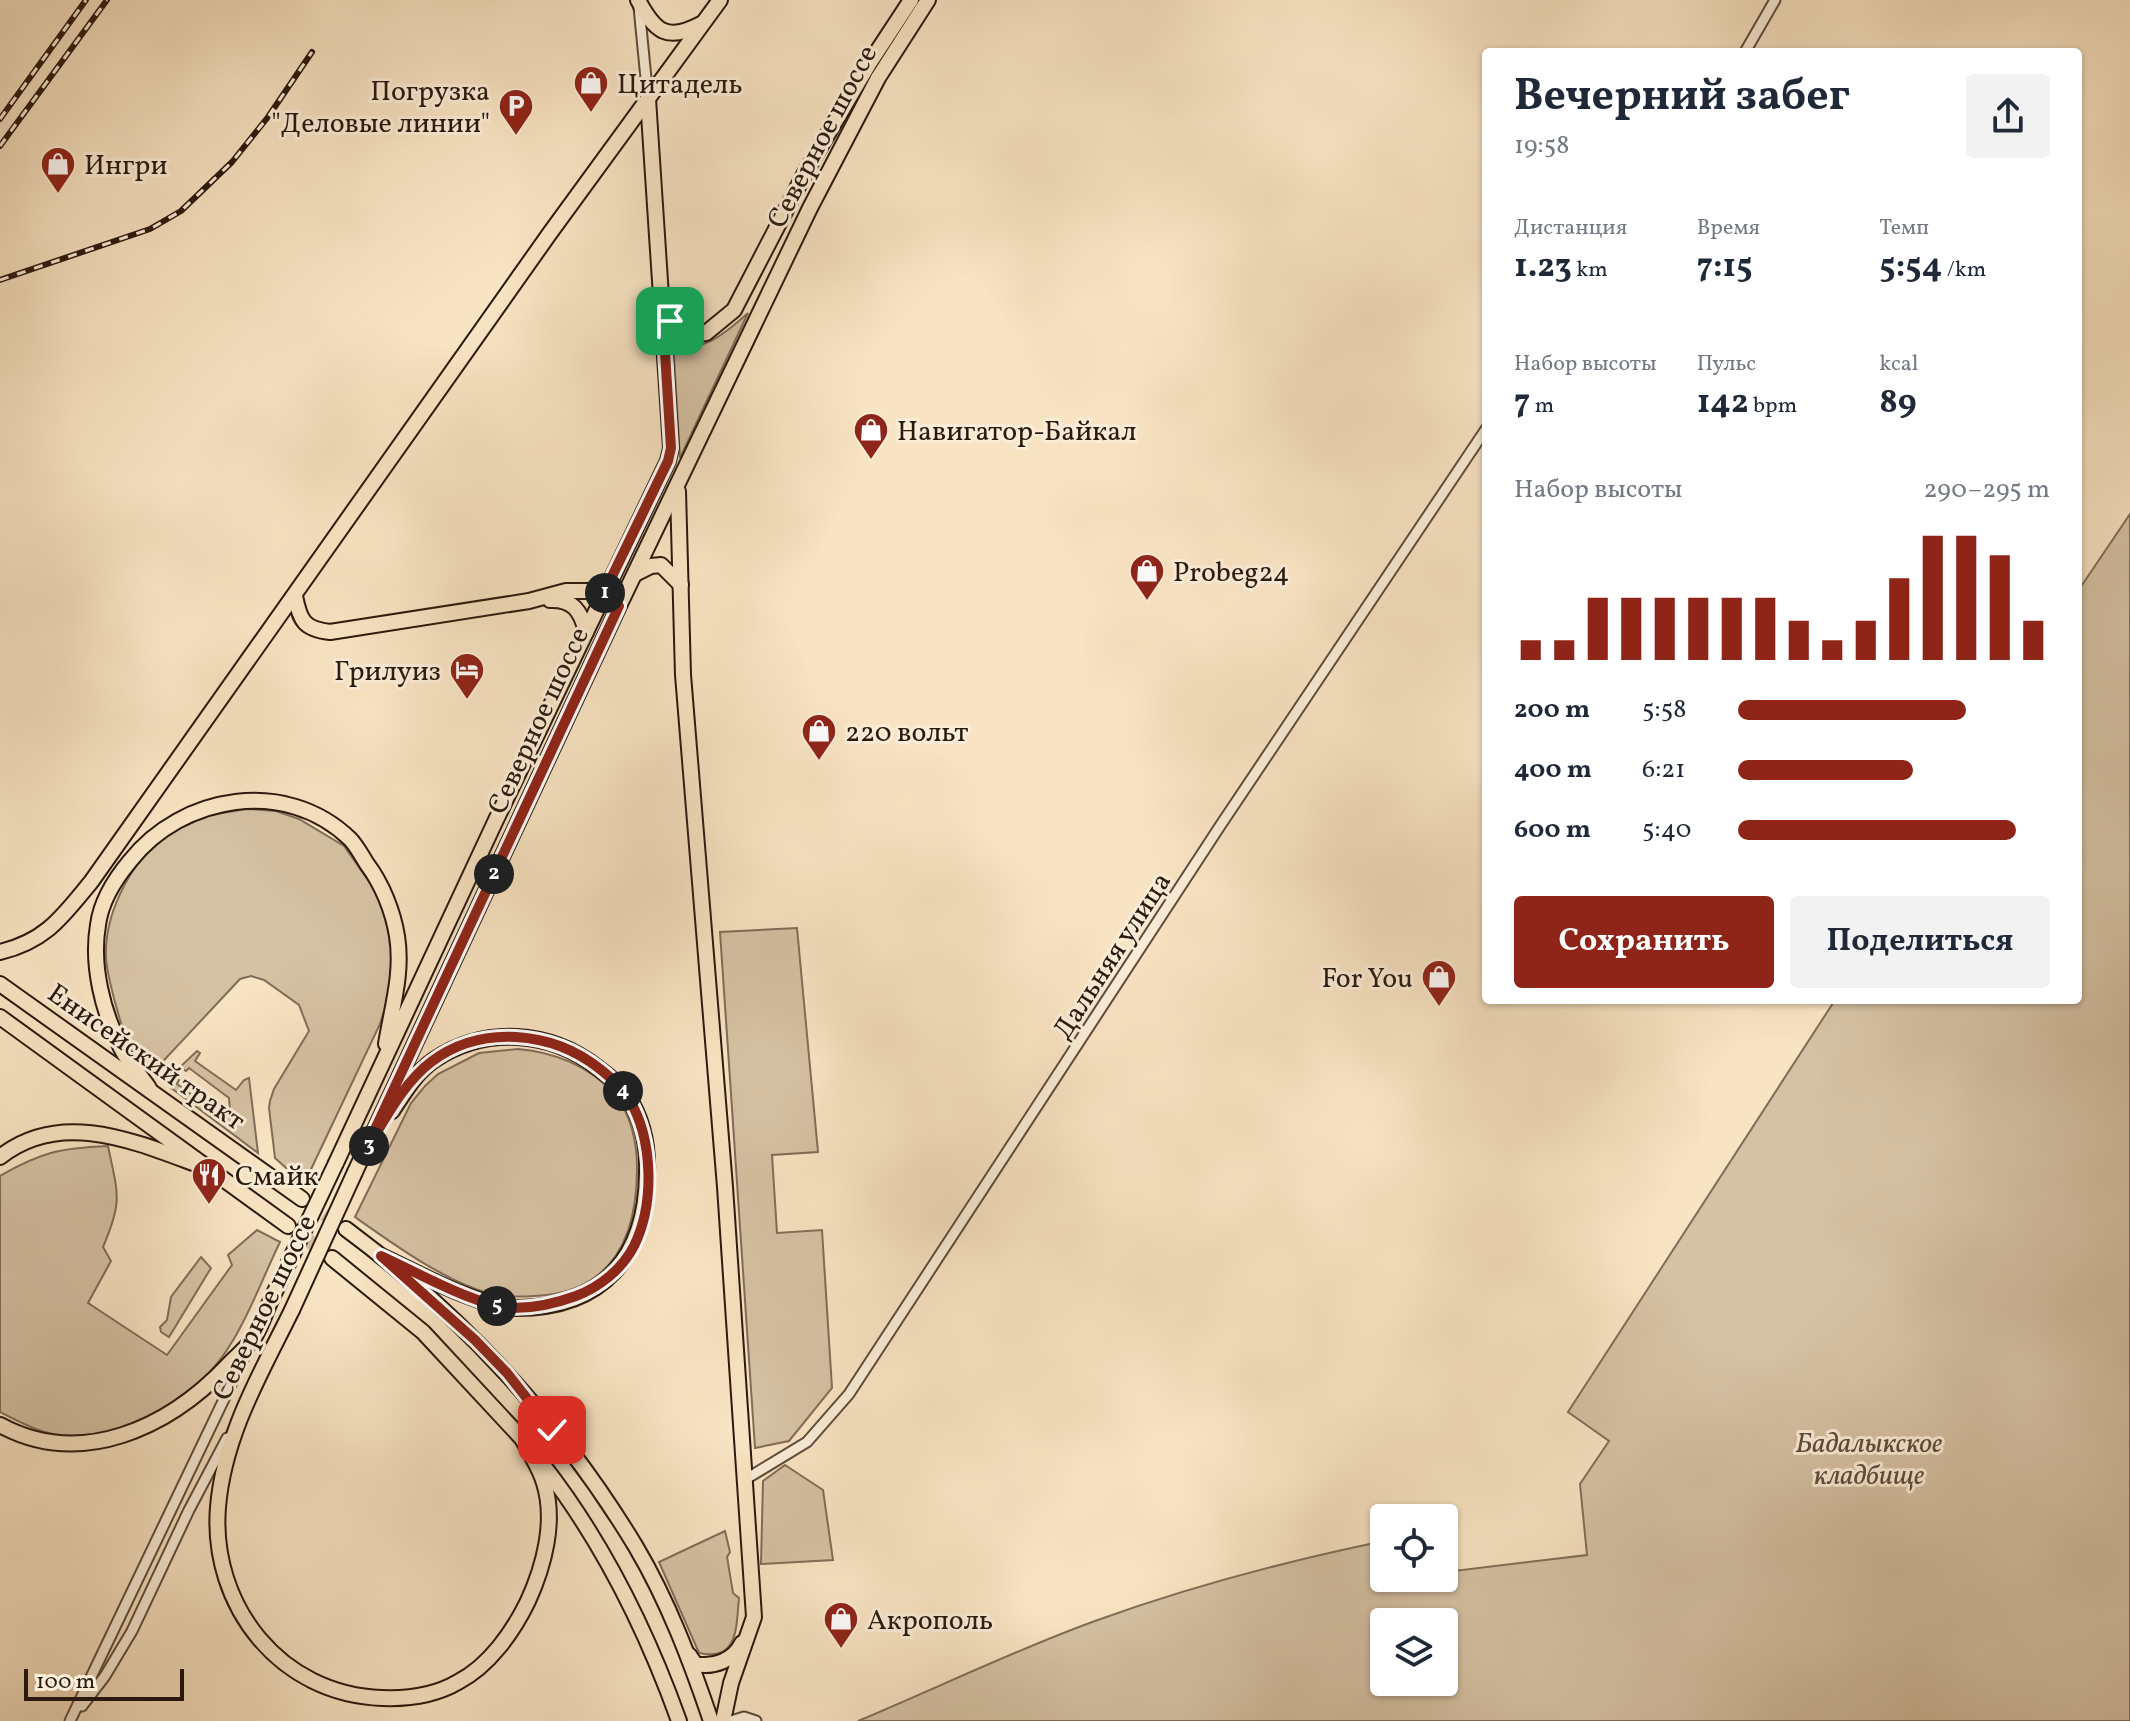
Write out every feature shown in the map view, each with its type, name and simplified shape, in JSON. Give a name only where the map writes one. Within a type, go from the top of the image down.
[{"type":"main road","points":[[638,0],[647,17],[663,31],[682,34],[705,22]]},
{"type":"main road","points":[[0,952],[29,944],[58,922],[91,882],[542,245],[720,0]]},
{"type":"main road","points":[[662,305],[670,321],[681,332],[691,335],[706,333],[734,310],[806,171],[911,0]]},
{"type":"main road","name":"Северное шоссе","points":[[238,1418],[292,1310],[619,606],[810,208],[878,78],[928,0]]},
{"type":"main road","name":"Северное шоссе","points":[[253,1339],[668,461],[671,448],[648,99]]},
{"type":"main road","points":[[678,486],[683,675],[692,810],[703,909],[754,1617],[731,1683],[723,1721]]},
{"type":"main road","points":[[635,574],[661,565],[681,585]]},
{"type":"main road","points":[[295,596],[299,614],[306,624],[314,630],[330,632],[474,611],[566,591],[589,591],[619,606]]},
{"type":"main road","points":[[529,601],[569,602],[578,609],[586,632]]},
{"type":"main road","points":[[149,1088],[122,1051],[107,1015],[95,951],[98,923],[119,874],[140,847],[189,813],[216,804],[248,801],[287,804],[322,819],[350,839],[373,872],[394,925],[399,970],[383,1064]]},
{"type":"main road","name":"Енисейский тракт","points":[[0,984],[302,1199]]},
{"type":"main road","name":"Енисейский тракт","points":[[0,1017],[288,1226]]},
{"type":"main road","points":[[363,1155],[413,1079],[431,1062],[474,1040],[508,1036],[559,1045],[587,1059],[628,1097],[642,1127],[647,1159],[644,1214],[634,1246],[616,1271],[592,1290],[547,1305],[500,1306],[381,1256]]},
{"type":"main road","points":[[0,1157],[31,1140],[65,1132],[99,1132],[210,1169]]},
{"type":"main road","points":[[346,1229],[441,1307],[507,1373],[585,1472],[638,1550],[685,1649],[711,1721]]},
{"type":"main road","points":[[332,1258],[423,1332],[523,1440],[561,1488],[615,1574],[663,1678],[679,1721]]},
{"type":"main road","points":[[0,1425],[45,1441],[76,1445],[130,1433],[157,1421],[195,1395],[253,1339]]},
{"type":"main road","points":[[238,1418],[218,1507],[223,1573],[235,1604],[249,1629],[271,1654],[295,1673],[325,1688],[363,1698],[397,1699],[430,1693],[459,1682],[486,1661],[523,1610],[544,1559],[549,1504],[544,1482],[523,1440]]},
{"type":"main road","points":[[685,1649],[695,1664],[702,1666],[727,1660],[738,1653],[754,1617]]},
{"type":"street","points":[[638,0],[648,99]]},
{"type":"street","points":[[1747,48],[1775,0]]},
{"type":"street","name":"Дальняя улица","points":[[746,1479],[807,1442],[849,1394],[1220,826],[1482,435]]},
{"type":"street","name":"Северное шоссе","points":[[70,1721],[253,1339]]},
{"type":"street","name":"Северное шоссе","points":[[70,1721],[105,1676],[132,1631],[189,1510],[238,1418]]},
{"type":"street","points":[[731,1721],[744,1717],[756,1721]]},
{"type":"green space","points":[[748,313],[680,458],[673,339],[682,345],[703,344],[723,334]]},
{"type":"green space","name":"Бадалыкское кладбище","points":[[2130,514],[2130,1721],[858,1721],[1095,1621],[1202,1586],[1348,1549],[1370,1544],[1370,1592],[1458,1592],[1458,1571],[1587,1555],[1580,1484],[1609,1441],[1568,1412],[1832,1004],[2082,1004],[2082,585]]},
{"type":"green space","points":[[247,809],[276,811],[299,819],[344,846],[377,893],[388,923],[392,951],[391,989],[380,1024],[304,1184],[275,1158],[269,1108],[274,1089],[309,1031],[299,1005],[264,980],[251,976],[240,979],[153,1072],[138,1059],[128,1043],[107,970],[107,940],[116,902],[147,852],[176,828],[192,820]]},
{"type":"green space","points":[[797,928],[818,1152],[772,1155],[777,1233],[822,1230],[832,1388],[789,1441],[755,1448],[720,932]]},
{"type":"green space","points":[[518,1049],[545,1053],[583,1068],[614,1094],[629,1119],[637,1168],[632,1218],[614,1258],[583,1285],[561,1293],[517,1297],[491,1294],[456,1281],[355,1217],[411,1103],[425,1086],[438,1074],[479,1053]]},
{"type":"green space","points":[[197,1051],[200,1053],[195,1061],[236,1090],[249,1078],[258,1153],[171,1088],[169,1081],[173,1077],[179,1080],[177,1084],[219,1115],[230,1112],[229,1098],[189,1068],[186,1071],[180,1067]]},
{"type":"green space","points":[[108,1146],[117,1197],[114,1218],[103,1247],[111,1261],[88,1303],[167,1355],[232,1265],[228,1255],[257,1230],[280,1242],[239,1330],[202,1380],[162,1410],[117,1430],[93,1435],[59,1435],[33,1428],[0,1412],[0,1176],[52,1153]]},
{"type":"green space","points":[[201,1257],[211,1268],[169,1337],[161,1332],[160,1327],[167,1320],[171,1297]]},
{"type":"green space","points":[[785,1465],[823,1490],[833,1560],[761,1564],[763,1481]]},
{"type":"green space","points":[[725,1531],[733,1593],[739,1598],[736,1630],[722,1652],[699,1653],[659,1562]]},
{"type":"tunnel","points":[[307,1202],[346,1229]]},
{"type":"tunnel","points":[[288,1226],[327,1254]]},
{"type":"railway","points":[[0,119],[86,0]]},
{"type":"railway","points":[[0,146],[107,0]]},
{"type":"railway","points":[[0,280],[150,229],[181,211],[232,162],[268,117],[312,52]]},
{"type":"place","name":"Цитадель","points":[[591,114]]},
{"type":"place","name":"Погрузка \"Деловые линии\"","points":[[516,137]]},
{"type":"place","name":"Ингри","points":[[58,195]]},
{"type":"place","name":"Навигатор-Байкал","points":[[871,461]]},
{"type":"place","name":"Probeg24","points":[[1147,602]]},
{"type":"place","name":"Грилуиз","points":[[467,701]]},
{"type":"place","name":"220 вольт","points":[[819,762]]},
{"type":"place","name":"For You","points":[[1439,1008]]},
{"type":"place","name":"Смайк","points":[[209,1206]]},
{"type":"place","name":"Акрополь","points":[[841,1650]]},
{"type":"route","points":[[552,1430],[507,1373],[475,1340],[381,1256],[500,1306],[547,1305],[592,1290],[616,1271],[634,1246],[644,1214],[647,1159],[642,1127],[628,1097],[587,1059],[559,1045],[508,1036],[474,1040],[431,1062],[413,1079],[363,1155],[619,606],[602,597],[668,461],[671,448],[662,305],[670,321]]}]
